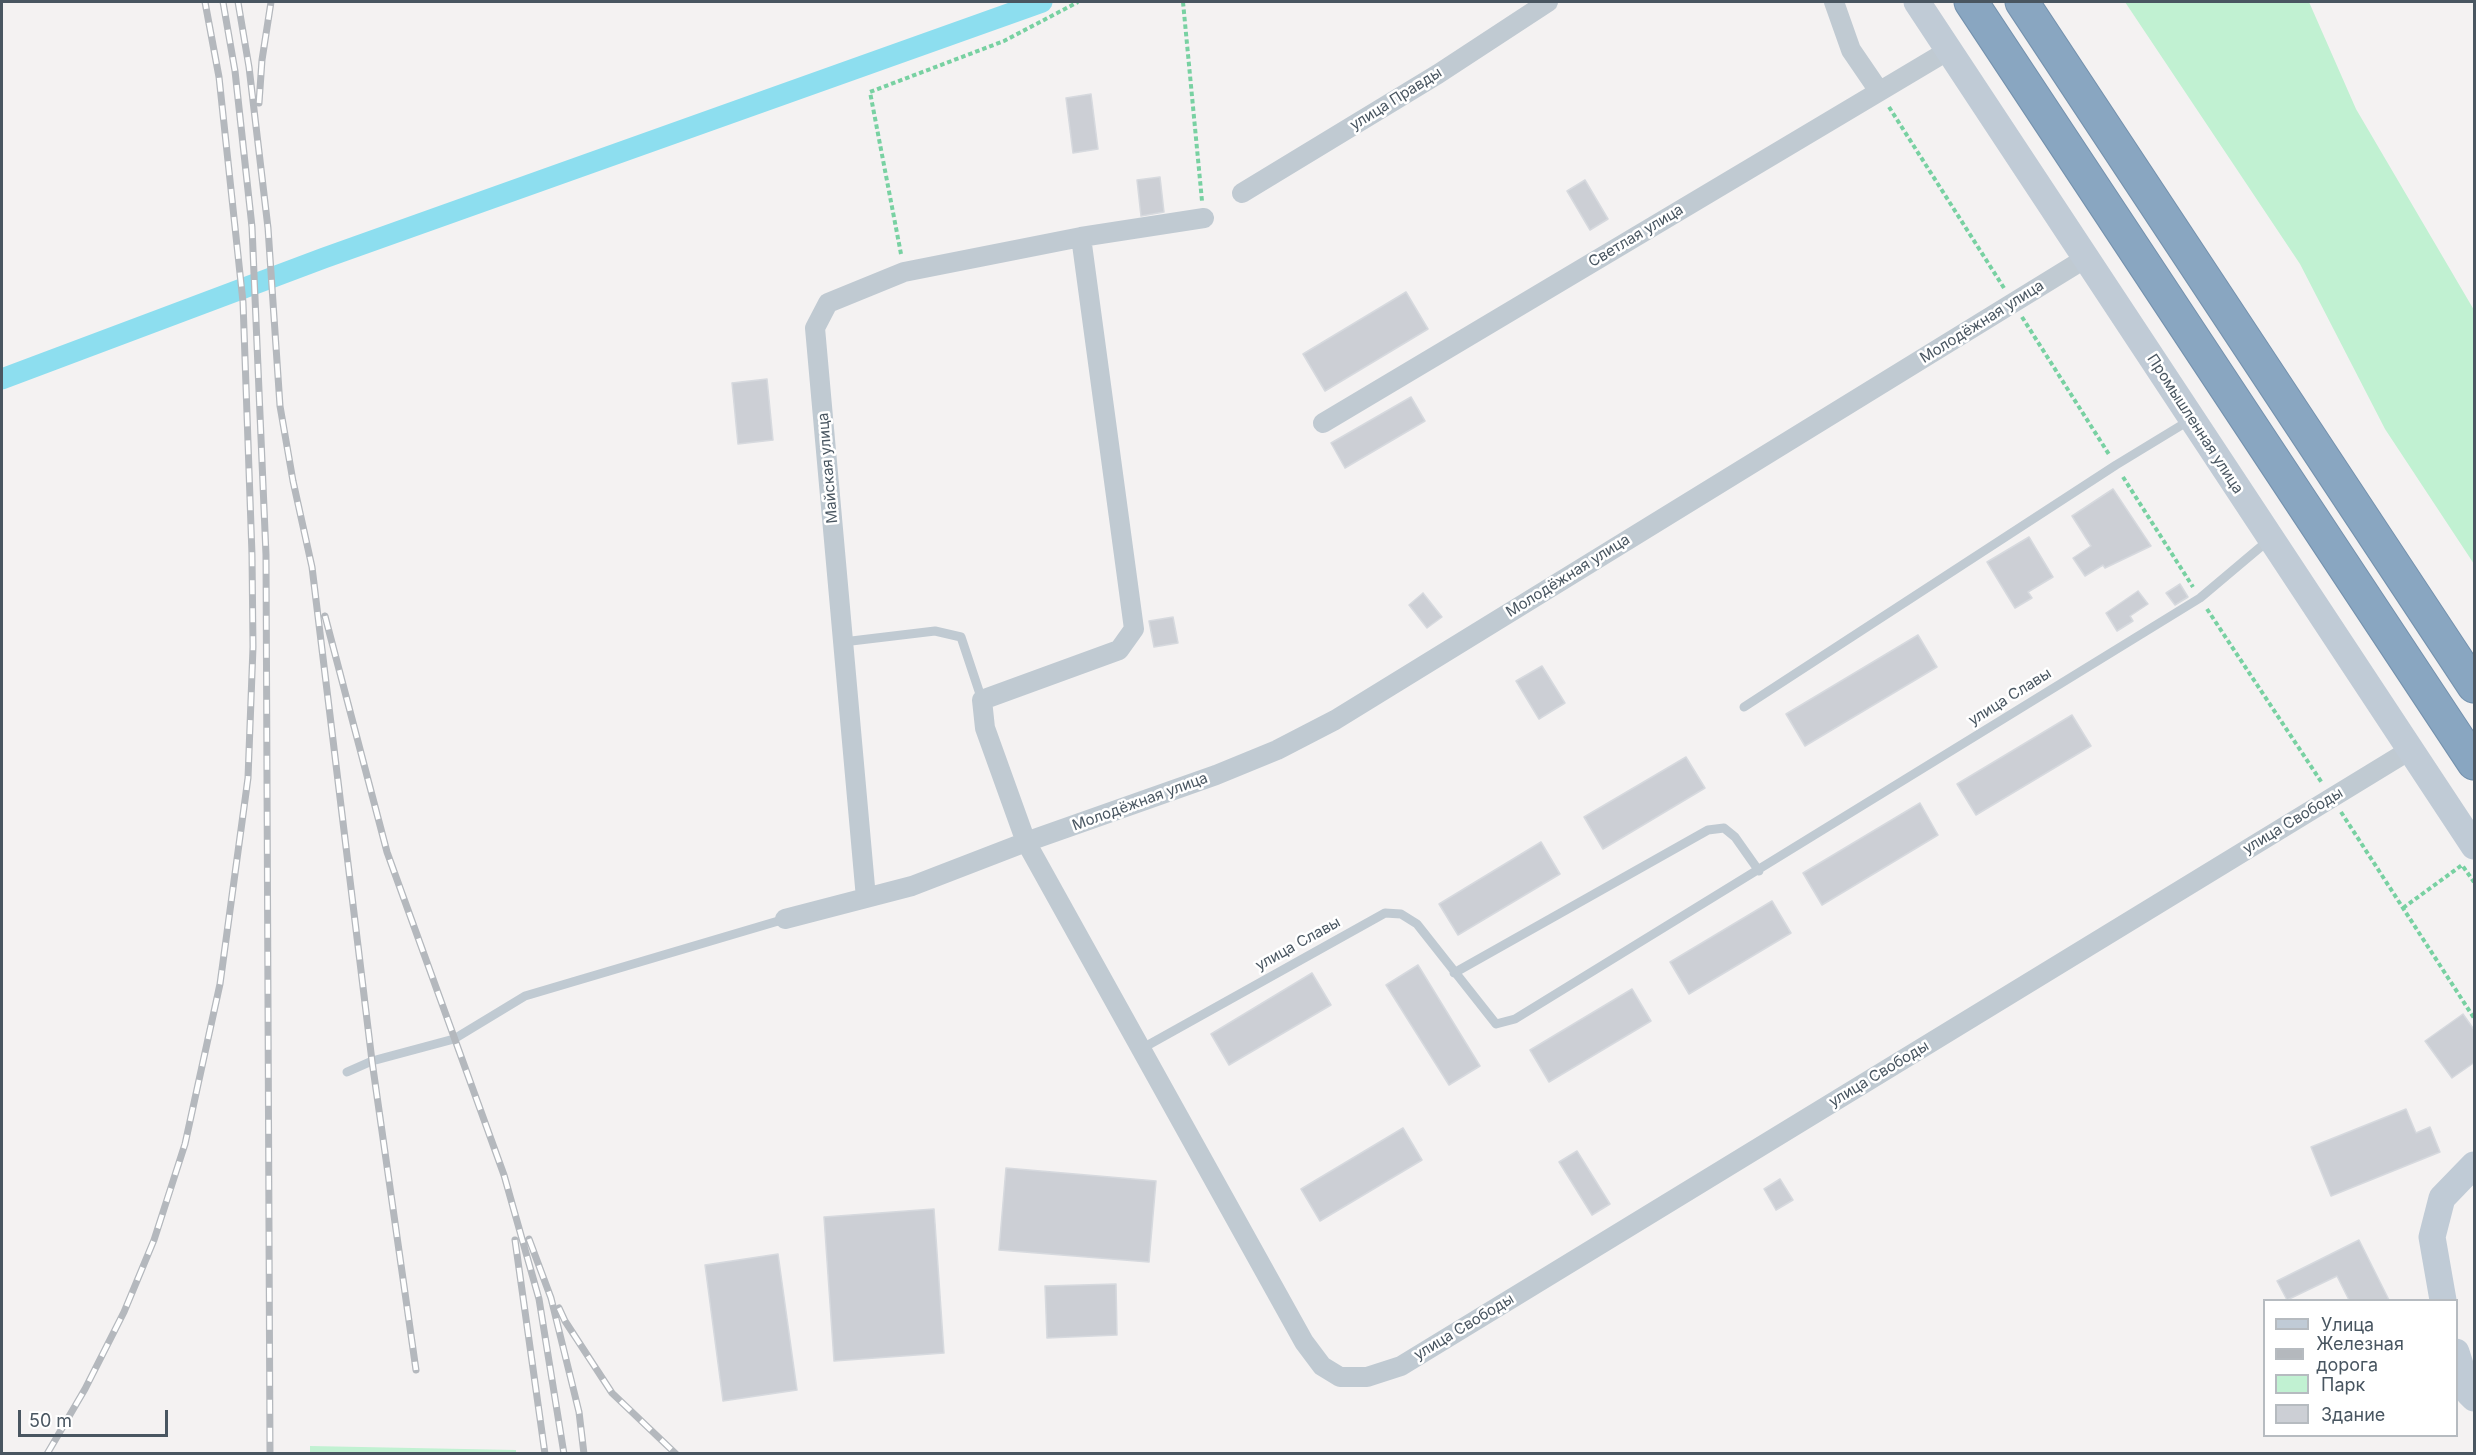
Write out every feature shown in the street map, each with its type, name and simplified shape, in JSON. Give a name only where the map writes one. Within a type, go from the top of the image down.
[{"type":"highway","points":[[1971,2],[2475,763]]},
{"type":"highway","points":[[2022,2],[2475,686]]},
{"type":"street","name":"улица Правды","points":[[1242,193],[1438,74],[1548,2]]},
{"type":"street","points":[[1834,2],[1851,50],[1879,91]]},
{"type":"street","name":"Промышленная улица","points":[[1917,2],[2475,846]]},
{"type":"street","name":"Светлая улица","points":[[1323,423],[1949,50]]},
{"type":"street","name":"Майская улица","points":[[866,898],[815,328],[828,303],[904,272],[1081,237],[1204,218]]},
{"type":"street","points":[[1081,237],[1134,629],[1119,650],[982,700],[985,728],[1026,842],[1141,1049]]},
{"type":"street","name":"Молодёжная улица","points":[[784,919],[912,886],[1026,842],[1216,775],[1277,750],[1335,720],[2085,258]]},
{"type":"street","name":"улица Свободы","points":[[1141,1049],[1304,1342],[1322,1366],[1340,1377],[1367,1377],[1401,1366],[2410,750]]},
{"type":"street","points":[[2443,1299],[2432,1237],[2442,1198],[2475,1165]]},
{"type":"street","points":[[2458,1355],[2469,1393],[2475,1398]]},
{"type":"lane","points":[[1744,707],[2116,465],[2192,419]]},
{"type":"lane","name":"улица Славы","points":[[1141,1049],[1384,913],[1401,914],[1417,924],[1496,1024],[1515,1019],[2200,598],[2271,539]]},
{"type":"lane","points":[[843,642],[935,631],[962,637],[982,700]]},
{"type":"lane","points":[[1454,973],[1708,830],[1724,828],[1735,837],[1759,871]]},
{"type":"lane","points":[[347,1072],[372,1061],[454,1039],[525,996],[784,919]]},
{"type":"path","points":[[904,272],[870,92],[1004,41],[1078,2]]},
{"type":"path","points":[[1183,2],[1204,218]]},
{"type":"path","points":[[1879,91],[2200,598],[2475,1018]]},
{"type":"path","points":[[2403,908],[2462,865],[2475,882]]},
{"type":"green space","points":[[2125,2],[2309,2],[2356,109],[2474,310],[2474,564],[2385,429],[2300,264]]},
{"type":"green space","points":[[310,1446],[516,1450],[516,1453],[310,1454]]},
{"type":"building","points":[[1091,94],[1098,149],[1073,153],[1066,98]]},
{"type":"building","points":[[1160,177],[1164,212],[1141,216],[1137,180]]},
{"type":"building","points":[[1585,180],[1608,219],[1590,230],[1567,191]]},
{"type":"building","points":[[1406,292],[1428,329],[1325,391],[1303,354]]},
{"type":"building","points":[[767,379],[773,440],[738,444],[732,383]]},
{"type":"building","points":[[1411,397],[1425,421],[1345,468],[1331,443]]},
{"type":"building","points":[[2113,489],[2151,546],[2105,568],[2103,565],[2085,576],[2073,558],[2091,546],[2072,516]]},
{"type":"building","points":[[2029,537],[2053,577],[2028,592],[2032,598],[2015,608],[1987,562]]},
{"type":"building","points":[[2180,584],[2188,597],[2175,605],[2166,593]]},
{"type":"building","points":[[2138,591],[2148,604],[2130,616],[2133,621],[2117,631],[2106,613]]},
{"type":"building","points":[[1423,593],[1442,617],[1427,628],[1409,605]]},
{"type":"building","points":[[1173,617],[1178,643],[1154,647],[1149,621]]},
{"type":"building","points":[[1918,635],[1937,667],[1805,746],[1786,714]]},
{"type":"building","points":[[1542,666],[1565,703],[1539,719],[1516,681]]},
{"type":"building","points":[[2072,715],[2091,746],[1976,815],[1957,784]]},
{"type":"building","points":[[1686,757],[1705,788],[1603,849],[1584,817]]},
{"type":"building","points":[[1920,803],[1938,835],[1822,905],[1803,873]]},
{"type":"building","points":[[1541,842],[1560,874],[1458,935],[1439,904]]},
{"type":"building","points":[[1772,901],[1791,933],[1689,994],[1670,962]]},
{"type":"building","points":[[1418,965],[1480,1066],[1449,1085],[1386,985]]},
{"type":"building","points":[[1312,973],[1331,1005],[1229,1065],[1211,1034]]},
{"type":"building","points":[[1632,989],[1651,1021],[1549,1082],[1530,1050]]},
{"type":"building","points":[[2463,1014],[2475,1031],[2475,1062],[2452,1078],[2425,1041]]},
{"type":"building","points":[[2406,1109],[2416,1133],[2430,1127],[2440,1152],[2331,1196],[2311,1147]]},
{"type":"building","points":[[1403,1128],[1422,1160],[1320,1221],[1301,1189]]},
{"type":"building","points":[[1577,1151],[1610,1204],[1592,1215],[1559,1162]]},
{"type":"building","points":[[1006,1168],[1156,1181],[1149,1262],[999,1250]]},
{"type":"building","points":[[1780,1179],[1793,1200],[1776,1210],[1764,1189]]},
{"type":"building","points":[[934,1209],[944,1353],[834,1361],[824,1217]]},
{"type":"building","points":[[2359,1240],[2388,1299],[2348,1299],[2337,1276],[2286,1299],[2277,1281]]},
{"type":"building","points":[[778,1254],[797,1390],[723,1401],[705,1265]]},
{"type":"building","points":[[1116,1284],[1117,1335],[1047,1338],[1045,1286]]},
{"type":"waterway","points":[[2,379],[324,258],[1042,2]]},
{"type":"railway","points":[[47,1454],[85,1389],[124,1312],[154,1240],[185,1144],[220,984],[248,778],[253,647],[243,302],[219,77],[205,2]]},
{"type":"railway","points":[[223,2],[235,71],[252,227],[266,555],[270,1454]]},
{"type":"railway","points":[[238,2],[249,67],[268,228],[280,406],[293,481],[312,567],[372,1061],[416,1370]]},
{"type":"railway","points":[[259,103],[262,60],[271,2]]},
{"type":"railway","points":[[325,616],[387,852],[504,1175],[539,1299],[564,1454]]},
{"type":"railway","points":[[529,1239],[551,1298],[579,1412],[584,1454]]},
{"type":"railway","points":[[515,1240],[545,1454]]},
{"type":"railway","points":[[559,1308],[612,1393],[676,1454]]}]
